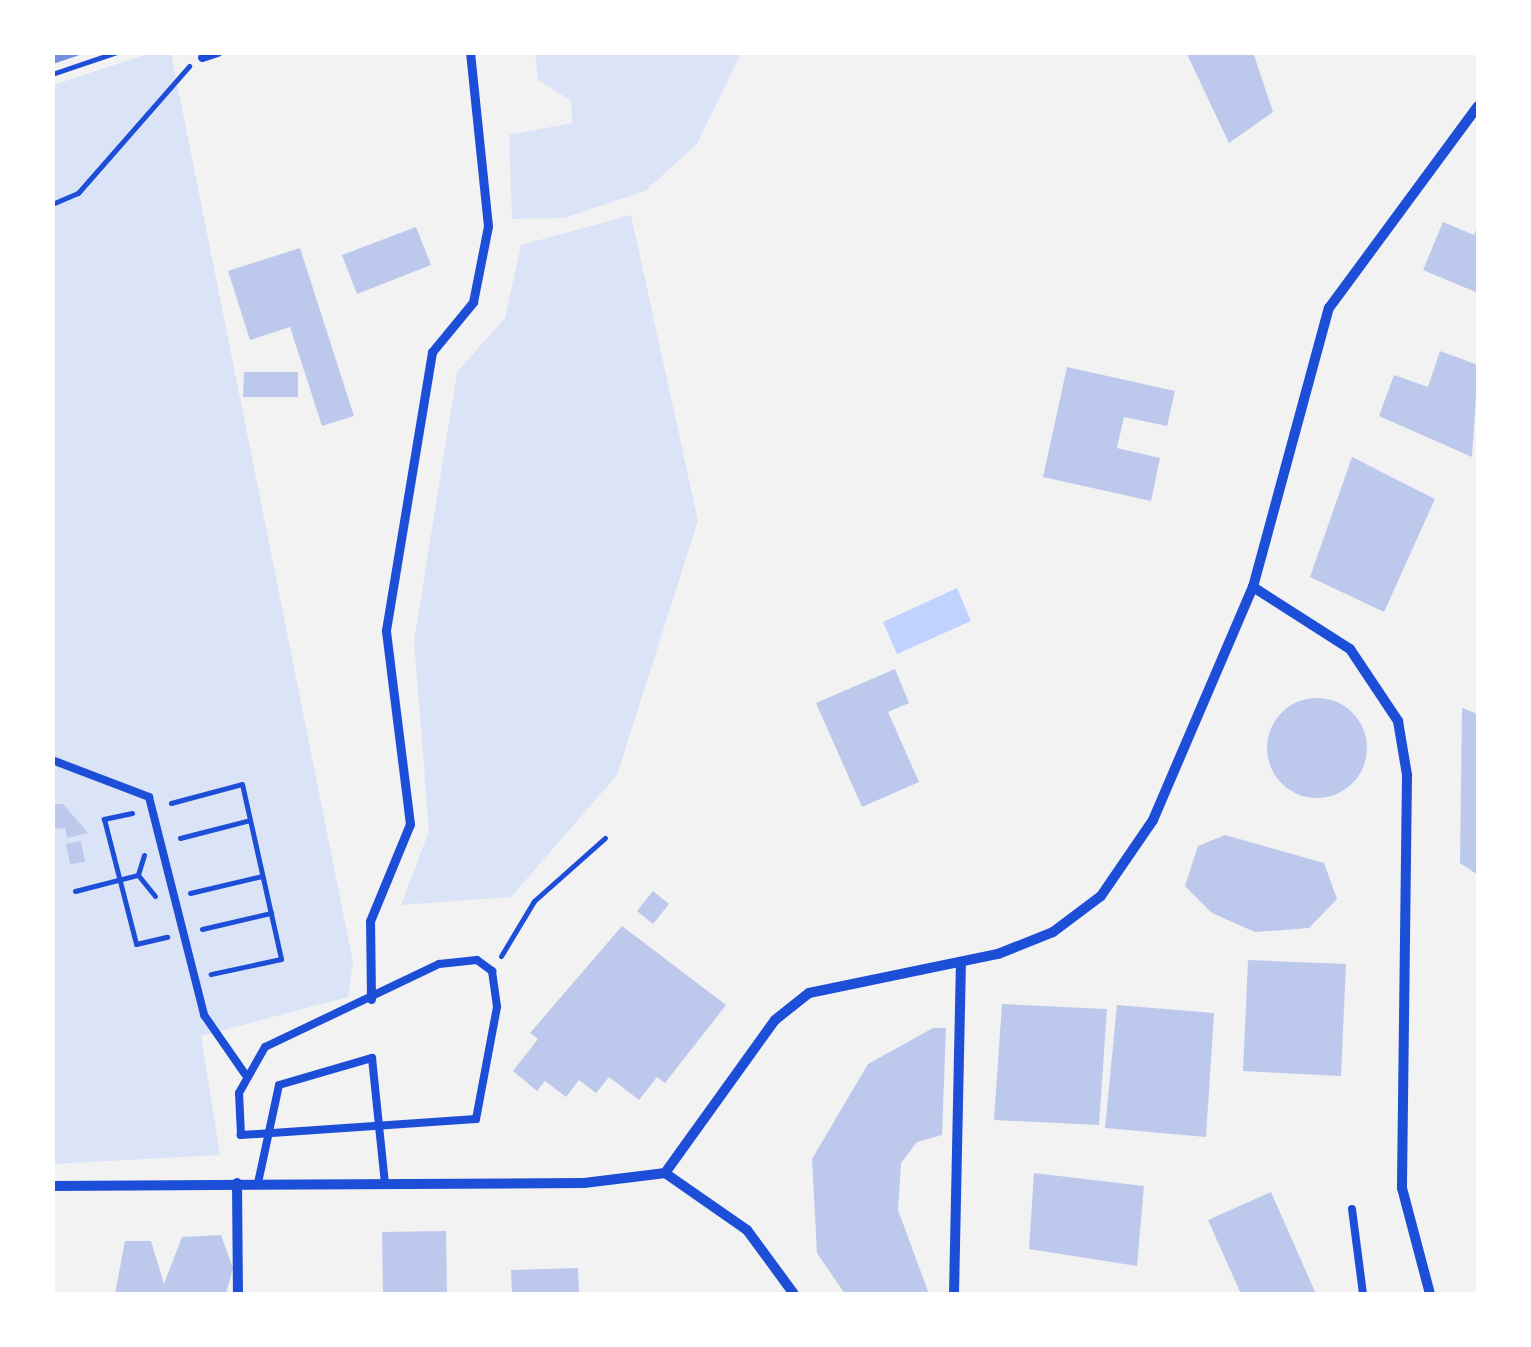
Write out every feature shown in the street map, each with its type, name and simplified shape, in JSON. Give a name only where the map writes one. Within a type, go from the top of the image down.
[{"type":"street","points":[[202,57],[217,52]]},
{"type":"street","points":[[371,999],[370,921],[398,872],[410,824],[386,630],[432,352],[473,302],[488,226],[472,57]]},
{"type":"street","points":[[665,1172],[775,1020],[810,992],[850,977],[961,962],[1053,932],[1101,896],[1153,820],[1253,588],[1329,308],[1478,106]]},
{"type":"street","points":[[1253,588],[1350,649],[1398,721],[1407,776],[1402,1188],[1430,1294]]},
{"type":"street","points":[[954,1294],[961,962]]},
{"type":"street","points":[[52,1186],[584,1183],[665,1172],[747,1230],[794,1294]]},
{"type":"street","points":[[237,1183],[238,1294]]},
{"type":"lane","points":[[52,760],[142,791],[154,808],[194,978],[212,1033],[245,1074]]},
{"type":"lane","points":[[455,959],[492,971],[497,1007],[476,1119],[379,1129],[240,1135],[245,1074],[265,1047],[455,959]]},
{"type":"lane","points":[[258,1183],[267,1134],[284,1081],[372,1058],[385,1183]]},
{"type":"lane","points":[[1352,1209],[1363,1294]]},
{"type":"path","points":[[52,74],[117,52]]},
{"type":"path","points":[[52,204],[78,193],[172,78],[202,57]]},
{"type":"path","points":[[154,808],[242,784],[281,959],[194,978]]},
{"type":"path","points":[[492,971],[534,900],[604,838]]},
{"type":"path","points":[[75,891],[138,875]]},
{"type":"path","points":[[176,897],[262,876]]},
{"type":"shaded area","points":[[535,52],[741,53],[697,144],[645,191],[564,218],[512,219],[509,135],[572,123],[571,101],[538,80]]},
{"type":"shaded area","points":[[151,53],[171,53],[353,962],[348,997],[201,1036],[220,1155],[53,1164],[53,85]]},
{"type":"shaded area","points":[[631,215],[698,521],[617,775],[511,897],[401,905],[429,831],[414,641],[457,372],[505,318],[521,245]]},
{"type":"water","points":[[957,588],[971,621],[897,654],[883,622]]},
{"type":"building","points":[[1186,52],[1253,52],[1273,112],[1229,143]]},
{"type":"building","points":[[1443,222],[1474,235],[1478,224],[1478,293],[1423,270]]},
{"type":"building","points":[[416,227],[431,265],[357,294],[342,255]]},
{"type":"building","points":[[300,248],[354,416],[322,426],[290,327],[250,340],[228,271]]},
{"type":"building","points":[[1440,351],[1478,365],[1472,457],[1379,416],[1394,375],[1428,387]]},
{"type":"building","points":[[1067,367],[1175,391],[1167,426],[1124,417],[1117,448],[1160,458],[1151,501],[1043,477]]},
{"type":"building","points":[[244,372],[298,372],[298,397],[243,397]]},
{"type":"building","points":[[1352,457],[1435,499],[1384,612],[1310,577]]},
{"type":"building","points":[[895,669],[909,703],[888,712],[919,782],[862,807],[816,703]]},
{"type":"building","points":[[1317,698],[1345,706],[1359,720],[1367,748],[1359,776],[1345,790],[1317,798],[1289,790],[1275,776],[1267,748],[1275,720],[1289,706]]},
{"type":"building","points":[[1462,708],[1478,714],[1478,875],[1460,863]]},
{"type":"building","points":[[52,804],[63,804],[88,833],[67,838],[65,828],[52,829]]},
{"type":"building","points":[[1225,835],[1324,863],[1337,899],[1309,928],[1255,932],[1212,913],[1185,886],[1198,846]]},
{"type":"building","points":[[81,841],[85,862],[70,864],[66,844]]},
{"type":"building","points":[[653,891],[669,904],[653,924],[637,911]]},
{"type":"building","points":[[622,926],[726,1005],[665,1083],[657,1077],[639,1100],[609,1077],[596,1093],[579,1080],[566,1097],[545,1081],[537,1091],[513,1071],[538,1039],[530,1033]]},
{"type":"building","points":[[1248,960],[1346,964],[1341,1076],[1243,1071]]},
{"type":"building","points":[[1002,1004],[1107,1009],[1099,1125],[994,1120]]},
{"type":"building","points":[[1117,1005],[1214,1013],[1206,1137],[1105,1128]]},
{"type":"building","points":[[933,1028],[946,1028],[942,1135],[917,1142],[901,1163],[898,1210],[929,1294],[845,1294],[817,1253],[812,1159],[868,1064]]},
{"type":"building","points":[[1034,1173],[1144,1186],[1137,1266],[1029,1249]]},
{"type":"building","points":[[1271,1192],[1316,1294],[1241,1294],[1208,1220]]},
{"type":"building","points":[[446,1231],[447,1294],[383,1294],[382,1232]]},
{"type":"building","points":[[221,1235],[233,1268],[226,1294],[115,1294],[125,1241],[151,1241],[164,1284],[182,1237]]},
{"type":"building","points":[[578,1268],[579,1294],[512,1294],[511,1270]]},
{"type":"railway","points":[[52,60],[76,52]]}]
